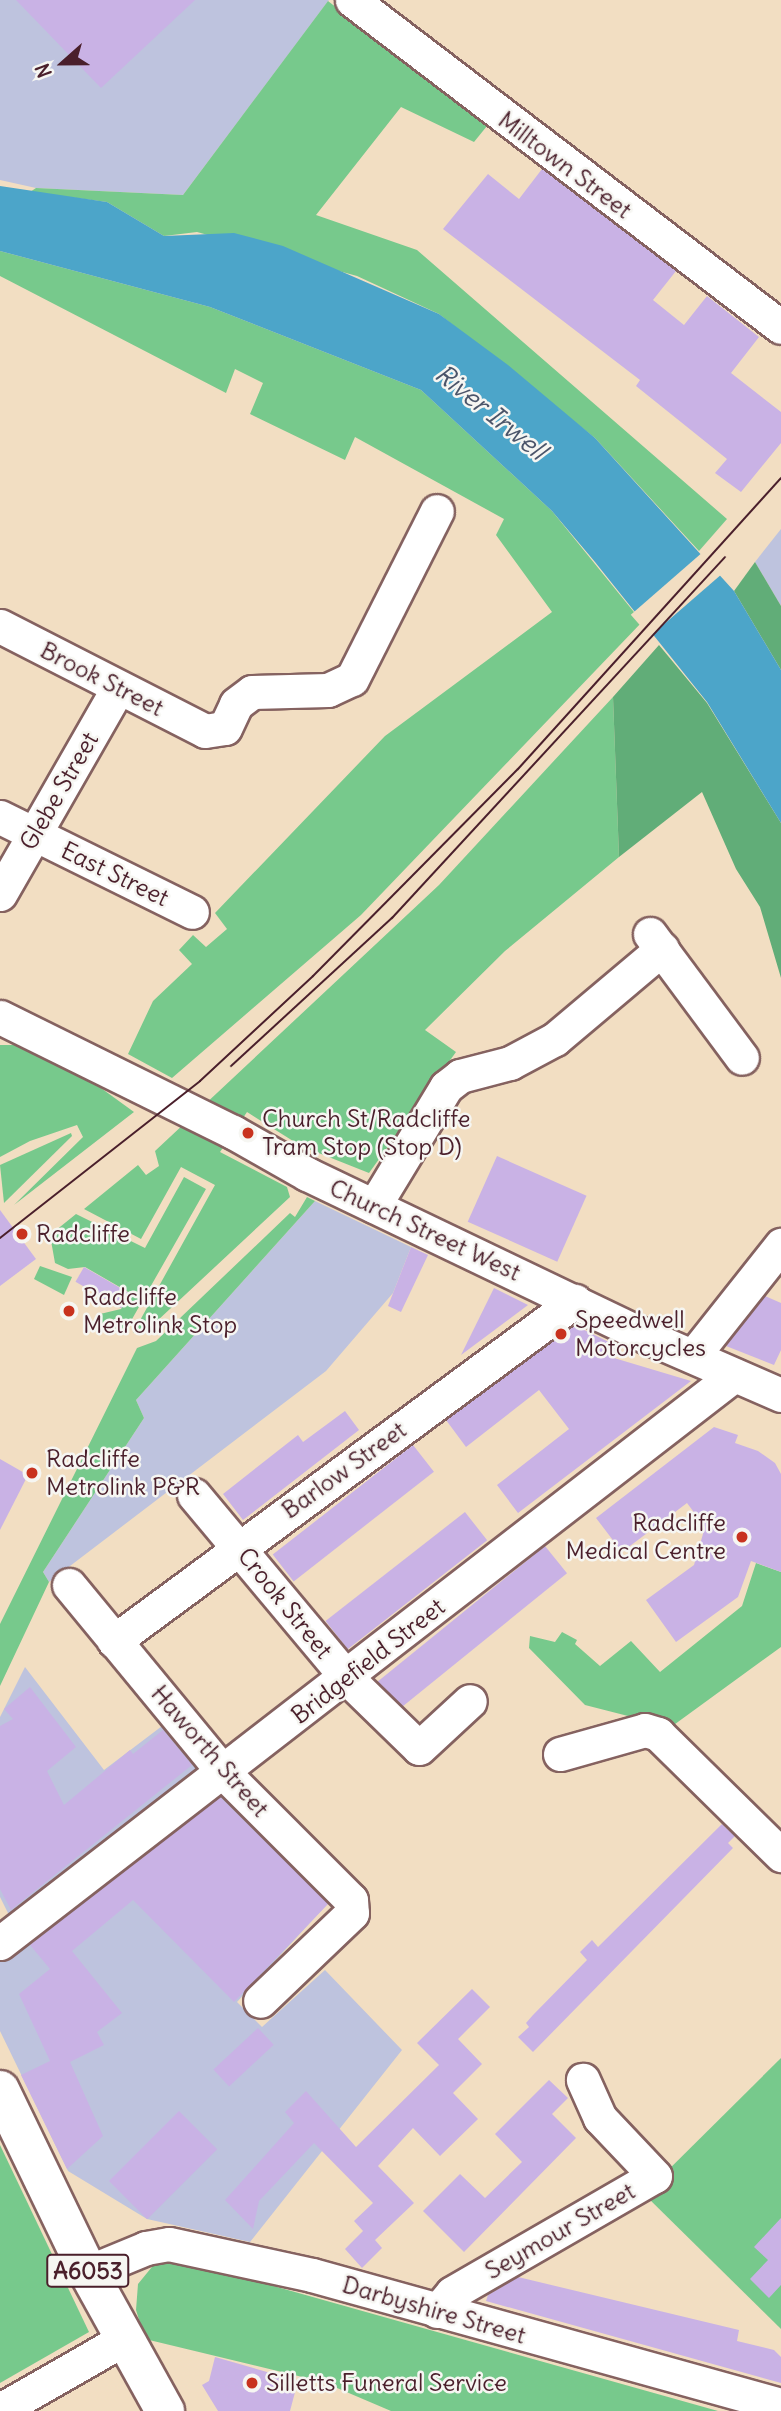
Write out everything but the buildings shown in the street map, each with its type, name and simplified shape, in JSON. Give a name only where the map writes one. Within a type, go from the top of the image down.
[{"type":"main road","name":"A6053","points":[[0,2090],[88,2272],[165,2411]]},
{"type":"street","name":"Milltown Street","points":[[352,0],[781,327]]},
{"type":"street","name":"Brook Street","points":[[0,626],[205,731],[225,728],[236,704],[252,692],[328,690],[352,679],[437,511]]},
{"type":"street","name":"Glebe Street","points":[[0,894],[118,688]]},
{"type":"street","name":"East Street","points":[[0,817],[192,912]]},
{"type":"street","points":[[374,1206],[446,1087],[460,1076],[510,1063],[555,1039],[656,942],[713,1036],[742,1058]]},
{"type":"street","name":"Church Street West","points":[[0,1017],[374,1206],[781,1395]]},
{"type":"street","points":[[693,1356],[781,1245]]},
{"type":"street","name":"Barlow Street","points":[[114,1641],[575,1301]]},
{"type":"street","name":"Bridgefield Street","points":[[0,1943],[346,1678],[734,1375]]},
{"type":"street","name":"Crook Street","points":[[194,1495],[346,1678],[419,1748],[470,1701]]},
{"type":"street","name":"Haworth Street","points":[[69,1585],[223,1772],[351,1900],[352,1913],[260,2001]]},
{"type":"street","points":[[560,1754],[645,1730],[658,1734],[781,1855]]},
{"type":"street","name":"Seymour Street","points":[[437,2311],[452,2292],[655,2176],[600,2118],[583,2080]]},
{"type":"street","name":"Darbyshire Street","points":[[88,2272],[146,2248],[169,2244],[312,2275],[781,2405]]},
{"type":"street","points":[[0,2410],[124,2339]]},
{"type":"shaded area","points":[[0,0],[329,0],[183,195],[36,188],[0,180]]},
{"type":"shaded area","points":[[781,529],[781,606],[755,562]]},
{"type":"shaded area","points":[[315,1201],[411,1247],[393,1293],[326,1371],[49,1582],[43,1572],[144,1418],[136,1400]]},
{"type":"shaded area","points":[[25,1667],[104,1770],[170,1720],[206,1768],[10,1917],[0,1897],[0,1717]]},
{"type":"shaded area","points":[[220,1787],[332,1899],[237,2002],[262,2027],[325,1970],[402,2050],[250,2242],[147,2219],[68,2171],[0,2031],[0,1960]]},
{"type":"green space","points":[[328,1],[487,126],[474,142],[401,107],[316,215],[417,250],[727,519],[699,551],[595,438],[439,314],[357,276],[197,232],[164,236],[107,202],[30,192],[36,188],[183,195]]},
{"type":"green space","points":[[0,251],[210,307],[421,390],[552,511],[642,622],[361,915],[172,1078],[128,1054],[153,1001],[192,964],[179,950],[193,935],[206,947],[227,929],[215,913],[385,736],[552,612],[496,535],[504,519],[355,437],[345,460],[250,414],[263,383],[235,369],[226,393],[0,276]]},
{"type":"green space","points":[[755,562],[781,606],[781,670],[734,591]]},
{"type":"green space","points":[[659,645],[707,703],[781,823],[781,978],[760,907],[736,869],[702,792],[619,857],[613,697]]},
{"type":"green space","points":[[613,697],[619,857],[505,951],[425,1030],[456,1052],[369,1173],[301,1146],[247,1112],[220,1152],[287,1187],[290,1197],[156,1322],[133,1333],[215,1185],[181,1167],[141,1239],[84,1209],[138,1165],[146,1175],[159,1166],[155,1151],[439,885]]},
{"type":"green space","points":[[0,1045],[18,1045],[94,1083],[134,1112],[14,1205],[83,1137],[77,1125],[30,1141],[0,1157]]},
{"type":"green space","points":[[71,1133],[72,1136],[4,1203],[0,1165]]},
{"type":"green space","points":[[184,1177],[206,1189],[123,1335],[95,1320],[100,1314],[121,1309],[130,1293],[85,1267],[68,1269],[55,1263],[50,1235],[76,1214],[145,1248]]},
{"type":"green space","points":[[307,1197],[315,1201],[136,1400],[144,1418],[43,1572],[49,1582],[0,1686],[0,1624],[137,1348],[156,1341],[290,1213],[295,1217]]},
{"type":"green space","points":[[40,1266],[72,1277],[64,1295],[34,1279]]},
{"type":"green space","points":[[756,1563],[781,1572],[781,1647],[671,1727],[585,1705],[529,1648],[530,1636],[555,1642],[562,1632],[577,1640],[575,1644],[600,1666],[631,1641],[660,1672],[742,1606]]},
{"type":"green space","points":[[781,2058],[781,2329],[644,2194]]},
{"type":"green space","points":[[0,2145],[89,2332],[0,2383]]},
{"type":"green space","points":[[174,2258],[718,2411],[391,2411],[323,2382],[145,2339],[136,2310],[138,2284],[156,2262]]},
{"type":"water","name":"River Irwell","points":[[0,186],[107,202],[164,236],[234,233],[283,246],[439,314],[508,365],[595,438],[734,591],[781,670],[781,823],[707,702],[595,562],[552,511],[421,390],[210,307],[0,251]]},
{"type":"pier","points":[[704,551],[723,573],[650,637],[631,615]]},
{"type":"tram line","points":[[0,1238],[200,1081],[313,976],[518,769],[781,478]]},
{"type":"tram line","points":[[231,1066],[392,918],[725,557]]},
{"type":"place","name":"Church St/Radcliffe Tram Stop (Stop D)","points":[[248,1133]]},
{"type":"place","name":"Radcliffe","points":[[22,1234]]},
{"type":"place","name":"Radcliffe Metrolink Stop","points":[[69,1311]]},
{"type":"place","name":"Speedwell Motorcycles","points":[[561,1334]]},
{"type":"place","name":"Radcliffe Metrolink P&R","points":[[32,1473]]},
{"type":"place","name":"Radcliffe Medical Centre","points":[[742,1537]]},
{"type":"place","name":"Silletts Funeral Service","points":[[252,2383]]}]
